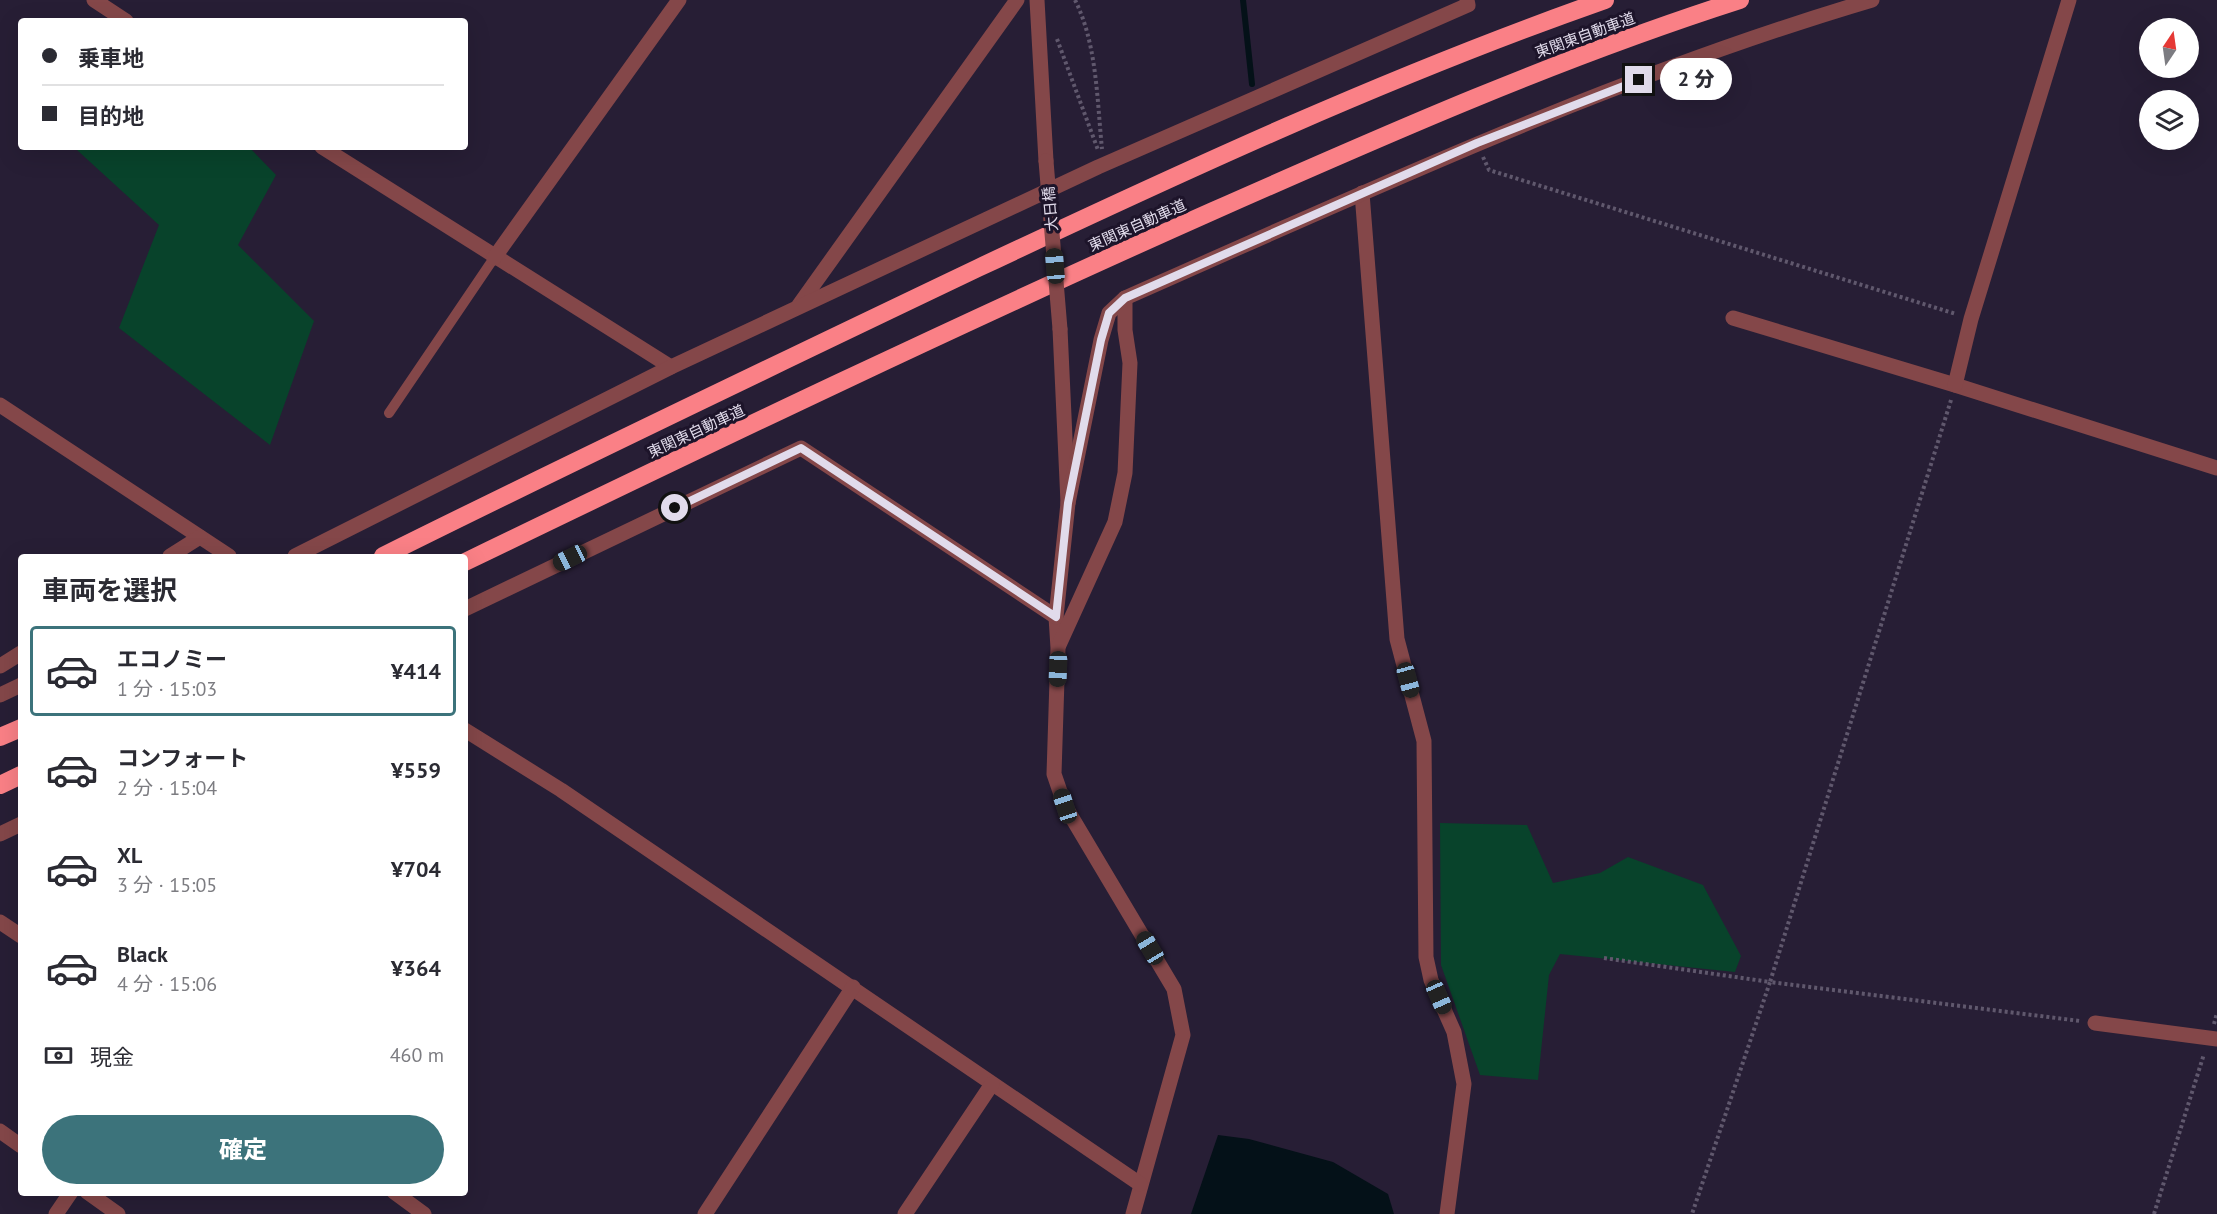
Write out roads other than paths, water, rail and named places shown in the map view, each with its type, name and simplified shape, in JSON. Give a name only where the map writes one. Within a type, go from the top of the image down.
[{"type":"highway","name":"東関東自動車道","points":[[387,554],[631,433],[1103,210],[1411,73],[1605,0]]},
{"type":"highway","name":"東関東自動車道","points":[[468,561],[1110,256],[1423,118],[1572,58],[1740,0]]},
{"type":"highway","points":[[0,737],[18,729]]},
{"type":"highway","points":[[0,785],[18,777]]},
{"type":"street","points":[[94,0],[121,18]]},
{"type":"street","points":[[494,258],[679,0]]},
{"type":"street","points":[[798,308],[1017,0]]},
{"type":"street","name":"大日橋","points":[[1037,0],[1046,161],[1060,329],[1068,503]]},
{"type":"street","points":[[299,554],[671,367],[1103,165],[1468,5],[1467,0]]},
{"type":"street","points":[[1133,1214],[1183,1035],[1174,989],[1065,806],[1054,774],[1058,648],[1056,617],[1068,503],[1101,340],[1109,313],[1125,298],[1477,143],[1670,68],[1802,21],[1872,0]]},
{"type":"street","points":[[1955,385],[1971,319],[2069,0]]},
{"type":"street","points":[[327,150],[494,258],[671,367]]},
{"type":"street","points":[[1362,194],[1397,639],[1424,741],[1426,957],[1431,980],[1454,1032],[1464,1084],[1447,1214]]},
{"type":"street","points":[[1058,648],[1115,522],[1123,483],[1130,363],[1125,330],[1125,298]]},
{"type":"street","points":[[1733,318],[2217,468]]},
{"type":"street","points":[[0,405],[226,554]]},
{"type":"street","points":[[468,608],[801,448],[1056,617]]},
{"type":"street","points":[[174,554],[200,537]]},
{"type":"street","points":[[0,666],[18,655]]},
{"type":"street","points":[[0,694],[18,686]]},
{"type":"street","points":[[468,732],[561,790],[1140,1184]]},
{"type":"street","points":[[0,834],[18,825]]},
{"type":"street","points":[[0,922],[18,934]]},
{"type":"street","points":[[705,1214],[853,987]]},
{"type":"street","points":[[2096,1023],[2213,1038]]},
{"type":"street","points":[[905,1214],[992,1084]]},
{"type":"street","points":[[0,1131],[18,1144]]},
{"type":"street","points":[[56,1214],[68,1196]]},
{"type":"street","points":[[93,1196],[118,1214]]},
{"type":"street","points":[[399,1196],[424,1214]]},
{"type":"lane","points":[[389,413],[494,258]]},
{"type":"waterway","points":[[1243,0],[1252,84]]}]
